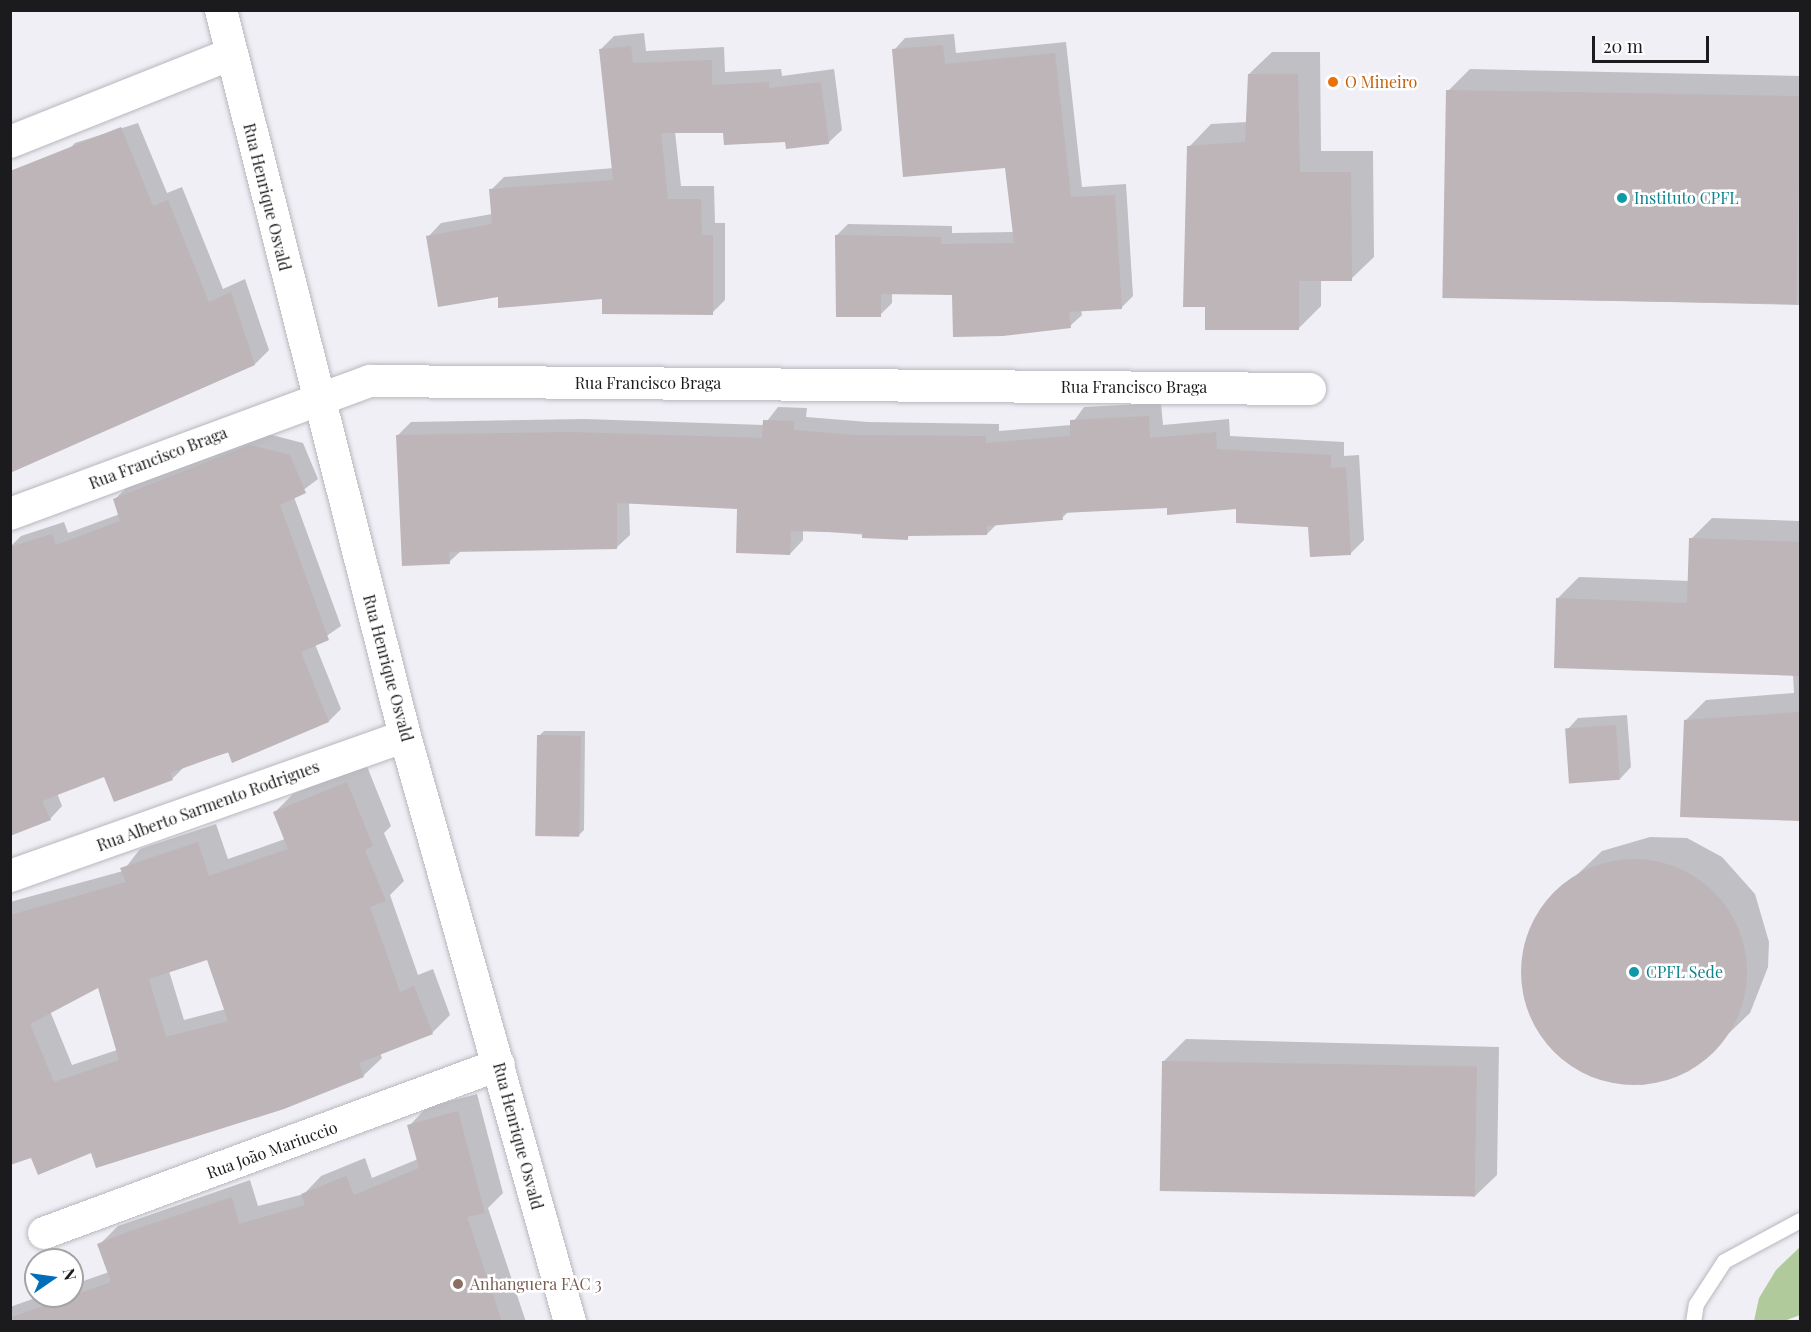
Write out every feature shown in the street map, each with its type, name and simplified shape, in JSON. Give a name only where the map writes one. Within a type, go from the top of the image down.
[{"type":"street","name":"Rua Henrique Osvald","points":[[220,10],[405,736],[570,1322]]},
{"type":"street","points":[[10,142],[231,54]]},
{"type":"street","name":"Rua Francisco Braga","points":[[10,514],[318,397],[370,381],[1310,389]]},
{"type":"street","name":"Rua Alberto Sarmento Rodrigues","points":[[10,876],[405,736]]},
{"type":"street","name":"Rua João Mariuccio","points":[[44,1233],[499,1065]]},
{"type":"lane","points":[[1693,1322],[1696,1304],[1724,1261],[1800,1220]]},
{"type":"green space","points":[[1800,1247],[1800,1315],[1784,1321],[1754,1321],[1759,1298],[1776,1270]]},
{"type":"building","points":[[943,45],[945,64],[1055,53],[1071,197],[1115,195],[1122,309],[1069,312],[1071,328],[1003,336],[953,337],[952,295],[881,294],[881,317],[836,317],[835,235],[941,237],[941,244],[1014,243],[1005,168],[903,177],[892,49]]},
{"type":"building","points":[[631,46],[633,63],[712,60],[712,85],[769,82],[769,88],[821,82],[829,144],[786,149],[785,142],[724,145],[723,133],[661,133],[668,199],[701,199],[702,235],[713,235],[713,315],[602,314],[602,299],[498,308],[498,297],[438,307],[426,236],[492,224],[489,189],[613,180],[599,49]]},
{"type":"building","points":[[1248,74],[1298,74],[1300,172],[1351,172],[1352,281],[1299,281],[1299,330],[1205,330],[1205,307],[1183,307],[1187,146],[1245,142]]},
{"type":"building","name":"Instituto CPFL","points":[[1446,90],[1800,96],[1796,304],[1442,298]]},
{"type":"building","points":[[121,127],[153,206],[168,200],[209,302],[231,292],[255,365],[10,473],[10,171]]},
{"type":"building","points":[[1149,416],[1150,438],[1216,432],[1217,449],[1331,455],[1331,468],[1346,467],[1351,555],[1310,557],[1308,527],[1236,523],[1236,509],[1167,515],[1167,508],[1062,513],[1063,520],[987,526],[987,535],[908,536],[908,540],[862,538],[862,533],[791,531],[790,555],[736,553],[737,509],[617,503],[617,549],[449,552],[450,564],[402,566],[396,435],[570,432],[762,438],[763,420],[794,421],[794,430],[853,435],[986,436],[986,443],[1070,436],[1070,420]]},
{"type":"building","points":[[250,445],[290,455],[306,493],[280,505],[329,640],[301,652],[329,722],[232,763],[228,752],[170,773],[173,780],[114,802],[104,777],[42,801],[51,820],[10,836],[10,547],[52,534],[56,545],[120,521],[113,499]]},
{"type":"building","points":[[1689,538],[1800,542],[1800,676],[1554,668],[1556,598],[1687,603]]},
{"type":"building","points":[[1800,712],[1800,821],[1680,817],[1684,720]]},
{"type":"building","points":[[1616,725],[1620,780],[1569,783],[1565,729]]},
{"type":"building","points":[[537,735],[581,736],[579,837],[535,836]]},
{"type":"building","points":[[347,782],[373,846],[365,850],[386,901],[370,907],[400,992],[414,986],[433,1034],[359,1063],[364,1077],[284,1109],[96,1168],[91,1153],[38,1175],[31,1158],[10,1165],[10,915],[126,882],[120,868],[198,842],[209,876],[288,849],[273,812]],"holes":[[[207,960],[228,1021],[166,1037],[149,979]],[[98,988],[119,1060],[54,1082],[30,1024]]]},
{"type":"building","name":"CPFL Sede","points":[[1623,859],[1645,859],[1677,867],[1687,872],[1706,884],[1722,900],[1739,929],[1745,950],[1747,972],[1745,994],[1739,1015],[1722,1044],[1706,1060],[1677,1077],[1645,1085],[1623,1085],[1591,1077],[1581,1072],[1562,1060],[1546,1044],[1529,1015],[1521,983],[1521,961],[1529,929],[1534,919],[1546,900],[1562,884],[1591,867]]},
{"type":"building","points":[[1162,1061],[1477,1066],[1475,1196],[1160,1191]]},
{"type":"building","points":[[458,1111],[485,1213],[467,1217],[502,1322],[13,1322],[12,1317],[37,1308],[84,1308],[84,1292],[111,1282],[97,1244],[130,1231],[232,1197],[239,1224],[305,1205],[301,1194],[346,1176],[354,1195],[419,1168],[407,1125]]},
{"type":"place","name":"O Mineiro","points":[[1333,82]]},
{"type":"place","name":"Instituto CPFL","points":[[1622,198]]},
{"type":"place","name":"CPFL Sede","points":[[1634,972]]},
{"type":"place","name":"Anhanguera FAC 3","points":[[458,1284]]}]
